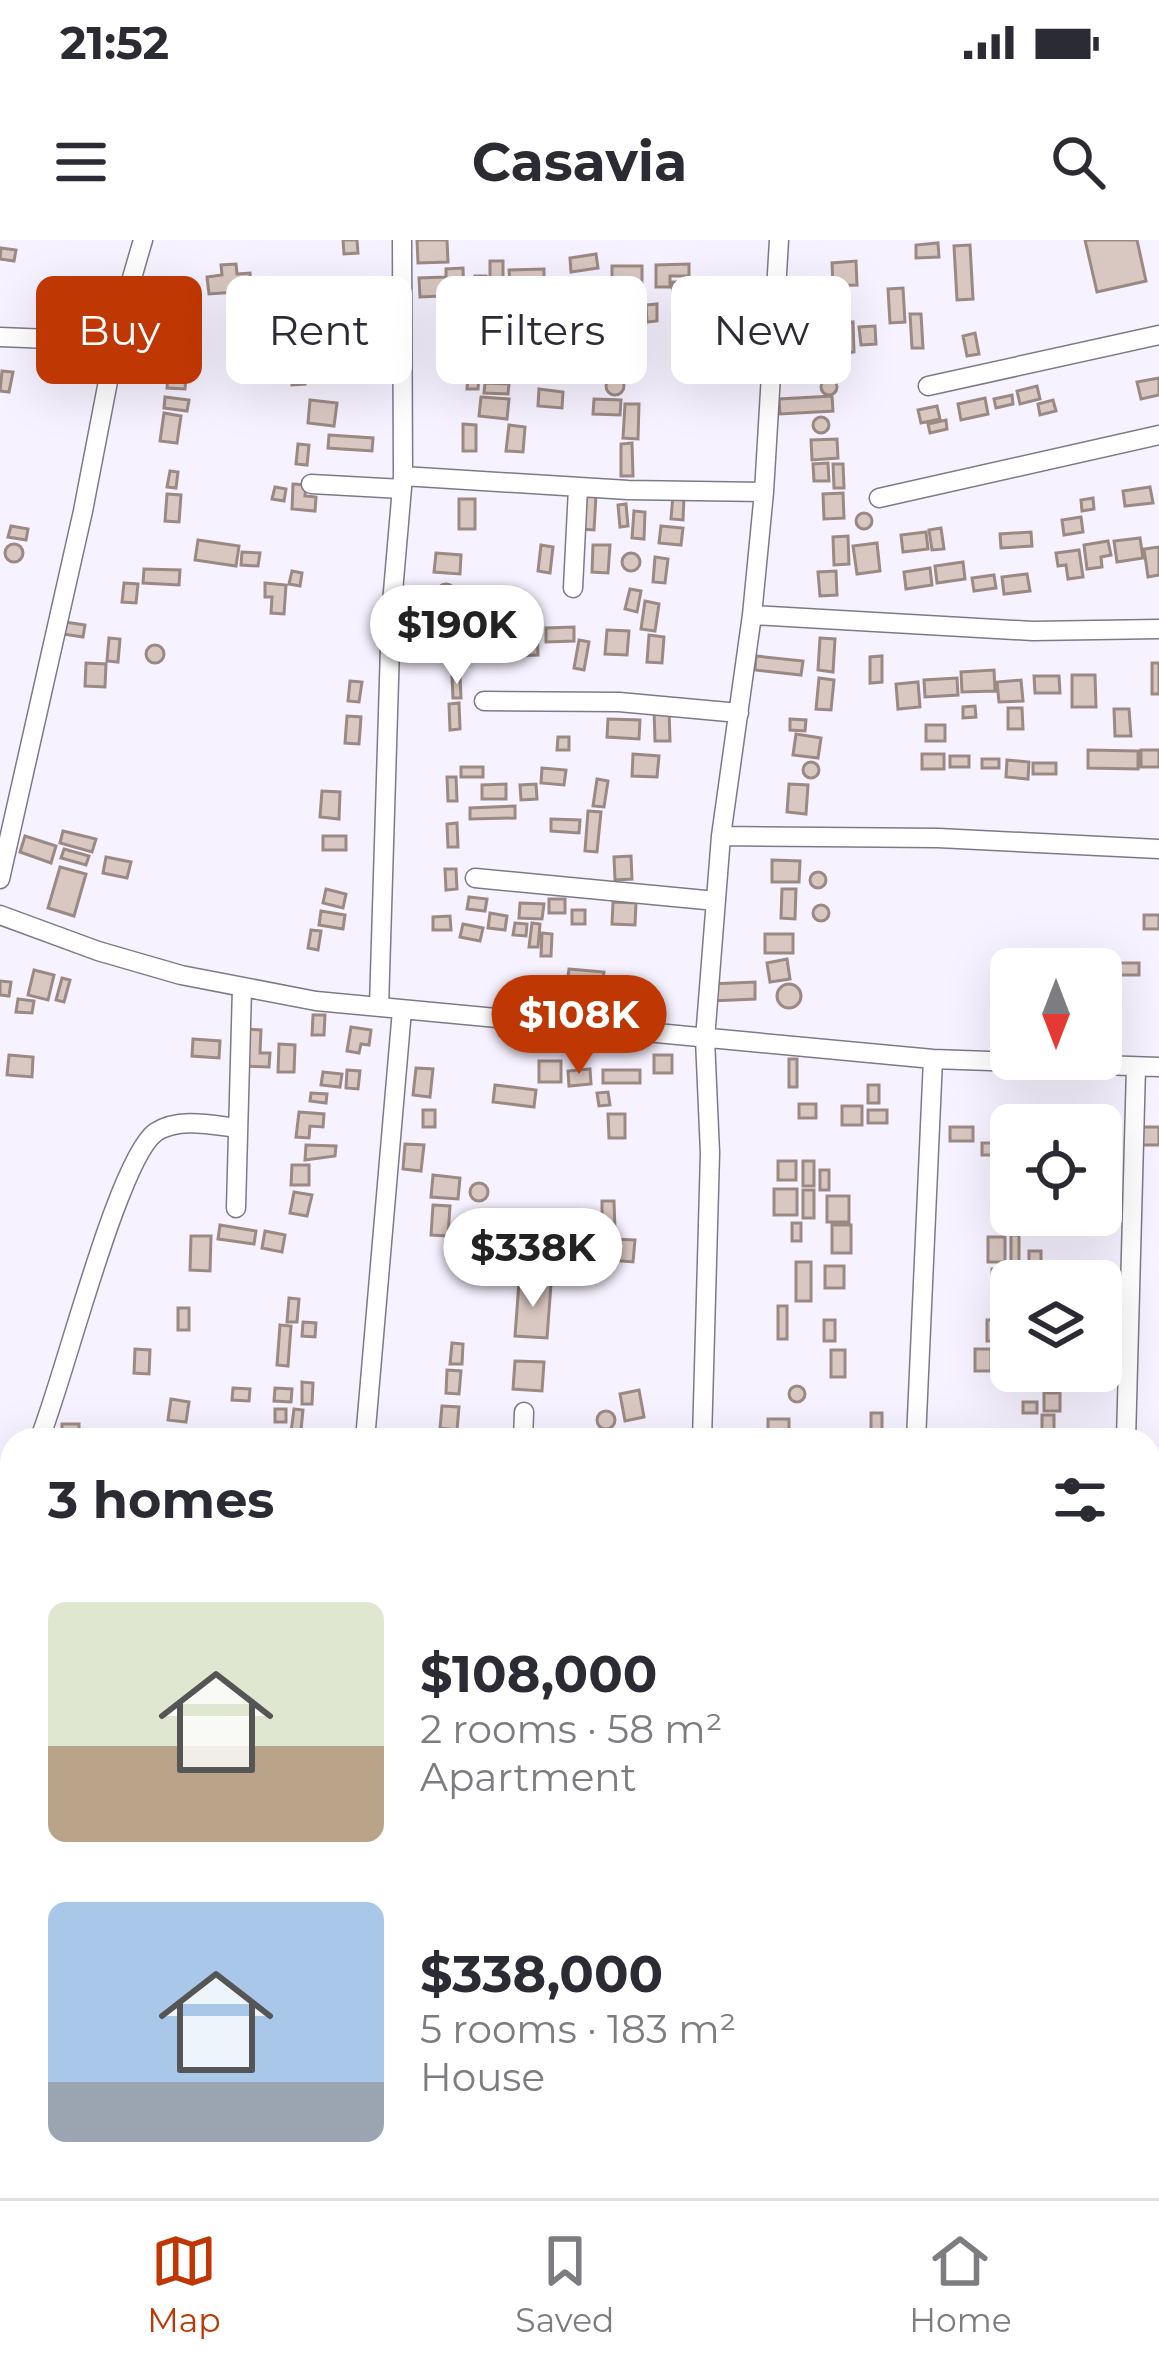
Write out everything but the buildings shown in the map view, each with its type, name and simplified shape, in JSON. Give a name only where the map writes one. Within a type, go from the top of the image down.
[{"type":"street","points":[[133,276],[143,241],[156,240]]},
{"type":"street","points":[[379,1007],[391,615],[402,483],[402,240]]},
{"type":"street","points":[[702,1428],[710,1153],[705,1039],[721,836],[764,492],[779,240]]},
{"type":"street","points":[[928,386],[1159,335]]},
{"type":"street","points":[[0,337],[36,338]]},
{"type":"street","points":[[0,879],[108,384]]},
{"type":"street","points":[[879,498],[1159,435]]},
{"type":"street","points":[[311,484],[764,492]]},
{"type":"street","points":[[574,588],[578,488]]},
{"type":"street","points":[[752,615],[1033,631],[1159,629]]},
{"type":"street","points":[[484,701],[619,702],[739,713]]},
{"type":"street","points":[[721,836],[938,838],[1159,849]]},
{"type":"street","points":[[475,878],[716,901]]},
{"type":"street","points":[[0,915],[118,957],[242,988],[402,1010],[933,1059],[1159,1066]]},
{"type":"street","points":[[236,1208],[242,988]]},
{"type":"street","points":[[366,1428],[402,1010]]},
{"type":"street","points":[[917,1428],[933,1059]]},
{"type":"street","points":[[1126,1428],[1136,1067]]},
{"type":"street","points":[[44,1428],[114,1210],[143,1142],[173,1124],[237,1128]]},
{"type":"street","points":[[523,1428],[524,1412]]}]
